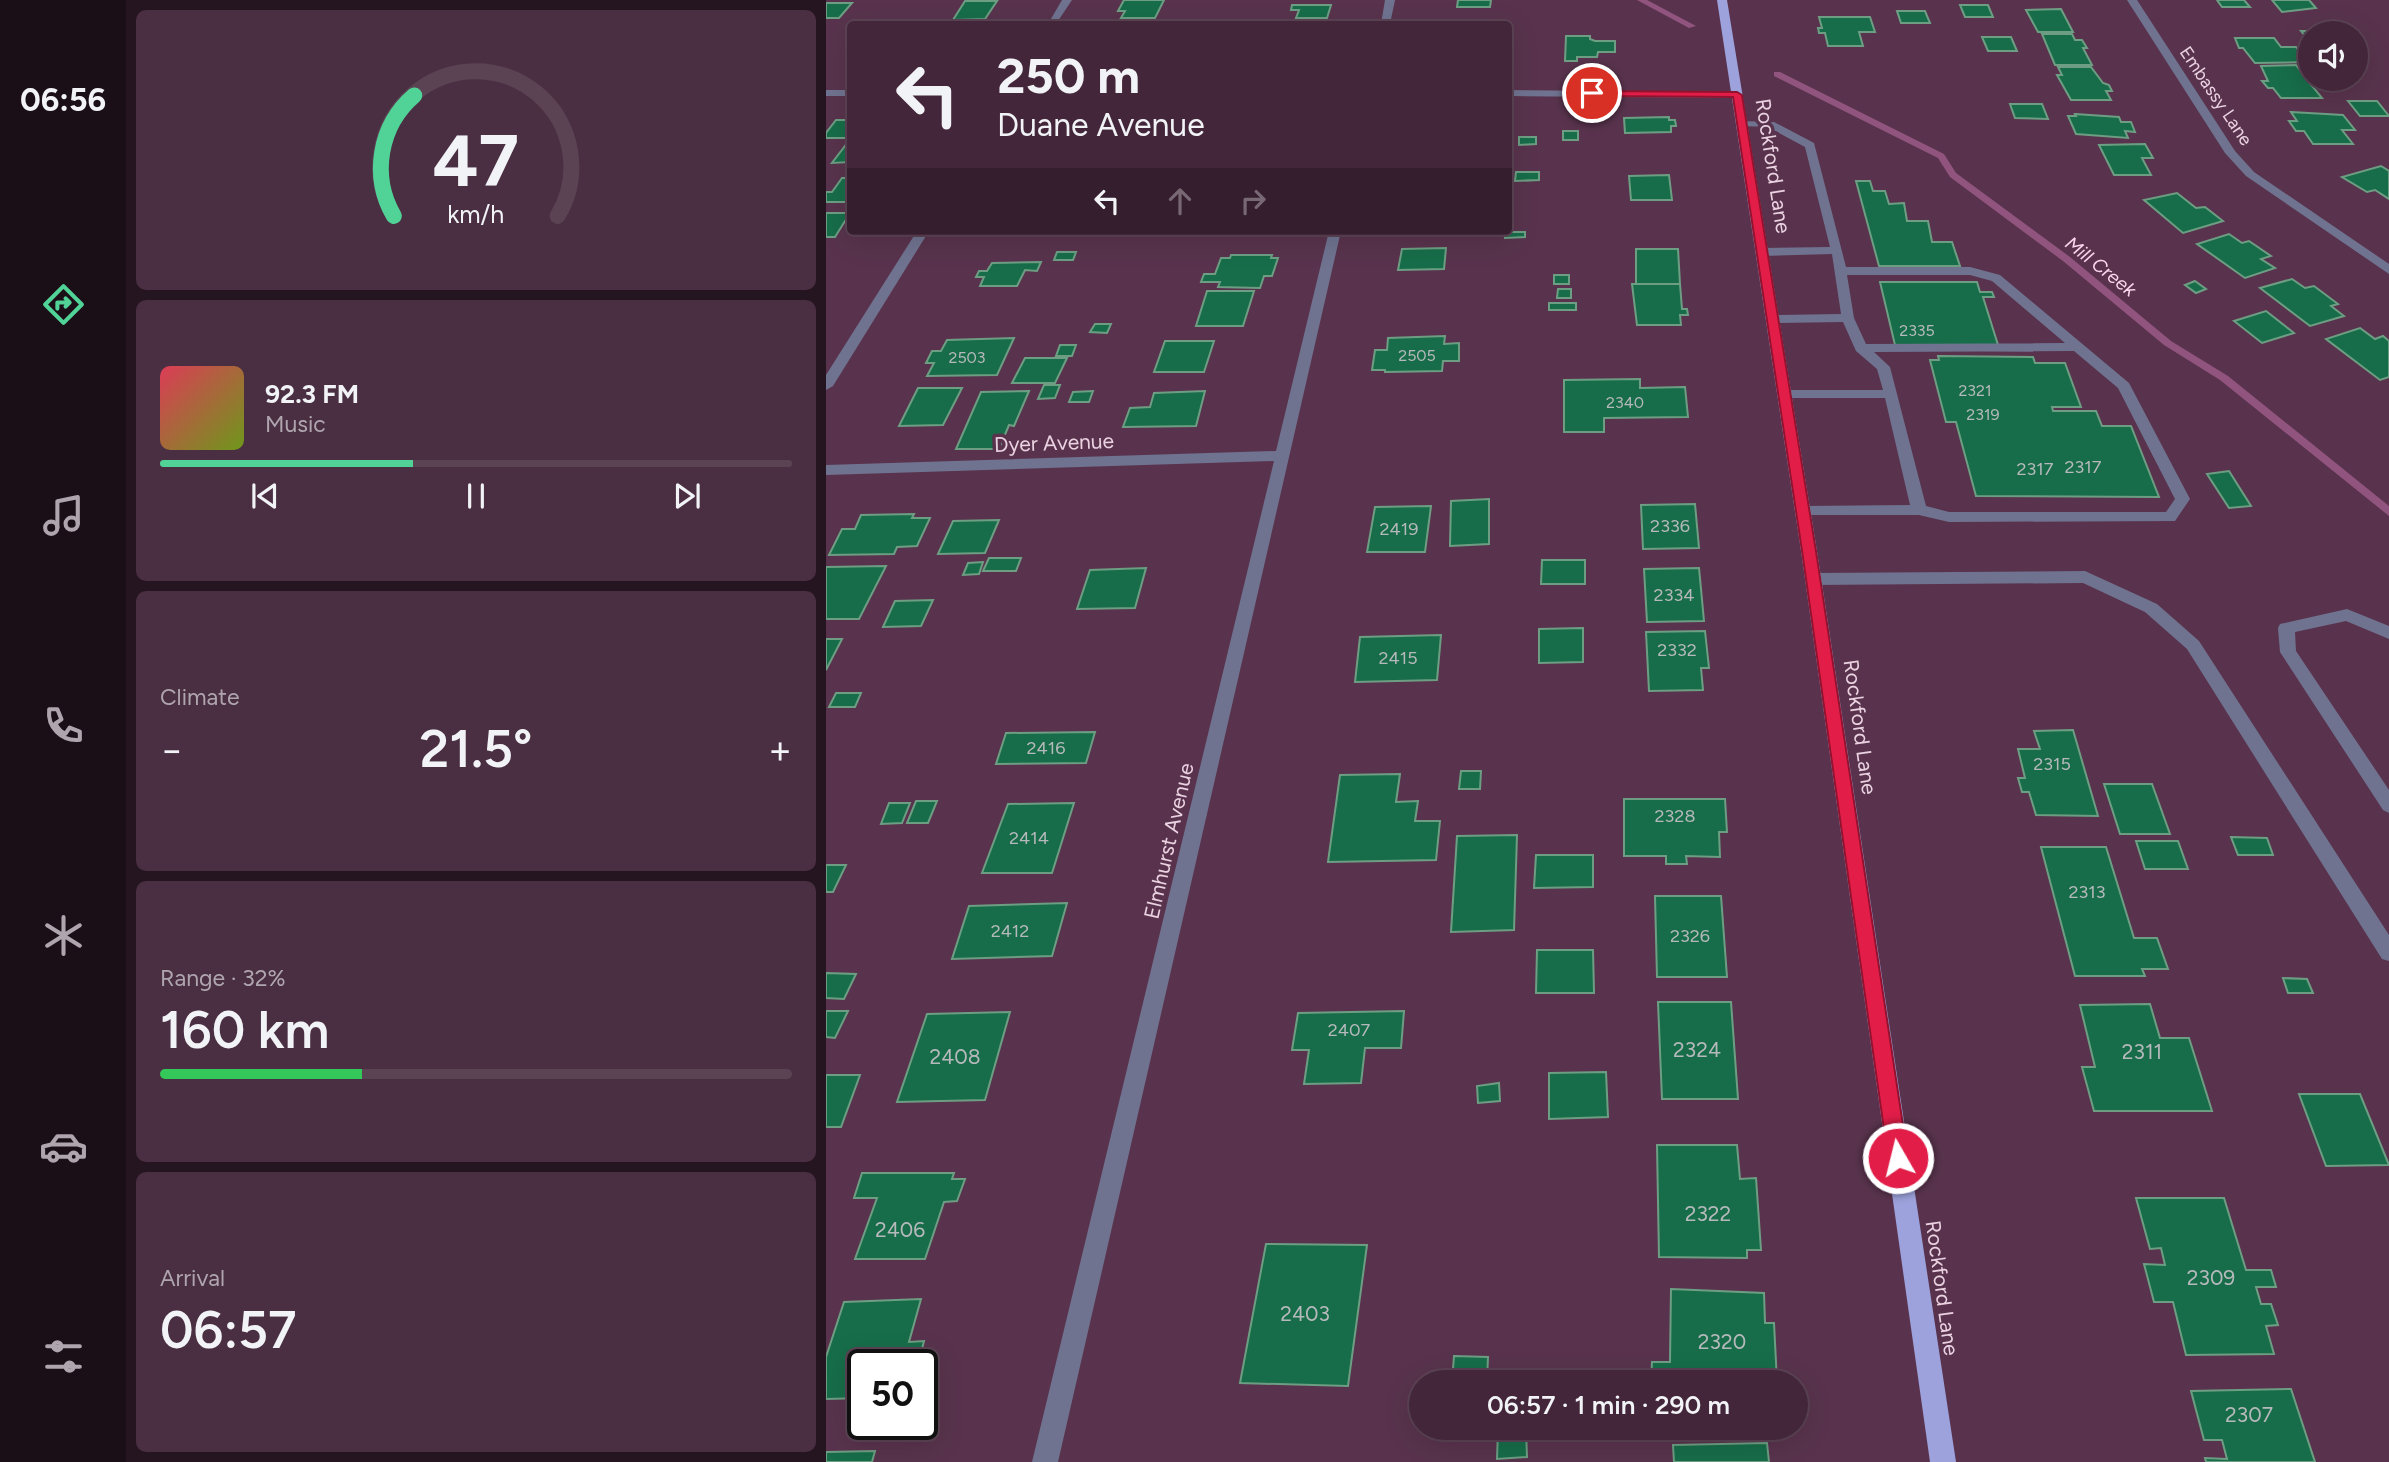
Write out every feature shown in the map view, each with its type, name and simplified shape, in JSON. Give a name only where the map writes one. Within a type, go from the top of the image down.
[{"type":"main road","name":"Rockford Lane","points":[[1722,0],[1803,511],[1943,1462]]},
{"type":"street","points":[[1054,21],[1067,0]]},
{"type":"street","points":[[1386,21],[1390,0]]},
{"type":"street","name":"Embassy Lane","points":[[2132,0],[2231,153],[2250,174],[2389,270]]},
{"type":"street","points":[[826,93],[847,93]]},
{"type":"street","points":[[1512,93],[1737,95]]},
{"type":"street","points":[[1741,123],[1770,124],[1811,145],[1837,250],[1848,318],[1861,348],[1884,367],[1919,510]]},
{"type":"street","points":[[826,386],[920,235]]},
{"type":"street","name":"Elmhurst Avenue","points":[[1045,1462],[1334,235]]},
{"type":"street","points":[[1762,252],[1837,250]]},
{"type":"street","points":[[1803,511],[1919,510],[1949,517],[2169,517],[2183,499],[2124,386],[1996,278],[1970,271],[1840,271]]},
{"type":"street","points":[[1773,319],[1848,318]]},
{"type":"street","points":[[1861,348],[2079,347]]},
{"type":"street","points":[[1784,394],[1891,394]]},
{"type":"street","name":"Dyer Avenue","points":[[826,470],[1284,456]]},
{"type":"street","points":[[1813,579],[2085,577],[2151,608],[2193,645],[2389,952]]},
{"type":"street","points":[[2389,633],[2347,615],[2286,628],[2288,652],[2389,805]]},
{"type":"building","points":[[1124,0],[1164,0],[1155,18],[1121,18],[1125,11],[1118,11]]},
{"type":"building","points":[[1458,0],[1491,0],[1490,7],[1457,7]]},
{"type":"building","points":[[2217,0],[2244,0],[2250,7],[2222,7]]},
{"type":"building","points":[[2272,0],[2309,0],[2316,8],[2282,12]]},
{"type":"building","points":[[965,1],[997,1],[985,19],[953,20]]},
{"type":"building","points":[[826,3],[852,3],[839,18],[826,18]]},
{"type":"building","points":[[1292,5],[1331,5],[1327,18],[1296,18],[1299,10],[1291,10]]},
{"type":"building","points":[[1960,5],[1988,5],[1993,17],[1965,17]]},
{"type":"building","points":[[2061,9],[2073,32],[2038,32],[2026,10]]},
{"type":"building","points":[[1897,11],[1925,11],[1930,23],[1901,23]]},
{"type":"building","points":[[1819,17],[1870,17],[1875,32],[1859,32],[1863,46],[1828,46],[1825,33],[1819,33],[1818,28],[1822,28]]},
{"type":"building","points":[[2042,34],[2072,34],[2075,40],[2082,40],[2092,65],[2055,65]]},
{"type":"building","points":[[1566,36],[1590,36],[1590,39],[1595,41],[1615,41],[1615,52],[1598,52],[1597,57],[1577,57],[1577,61],[1565,61]]},
{"type":"building","points":[[1982,37],[2011,37],[2017,51],[1988,51]]},
{"type":"building","points":[[2235,38],[2274,38],[2281,47],[2296,47],[2298,62],[2255,63],[2243,48],[2239,48]]},
{"type":"building","points":[[2296,65],[2298,91],[2316,91],[2322,98],[2281,98],[2273,88],[2268,88],[2262,81],[2268,81],[2261,66]]},
{"type":"building","points":[[2058,67],[2091,67],[2103,83],[2109,85],[2112,91],[2106,91],[2111,100],[2071,100],[2057,75],[2062,75]]},
{"type":"building","points":[[2348,101],[2377,101],[2389,116],[2360,116]]},
{"type":"building","points":[[2010,104],[2042,104],[2048,119],[2015,118]]},
{"type":"building","points":[[2291,112],[2343,115],[2355,130],[2342,130],[2353,144],[2313,144],[2304,131],[2296,131],[2289,121],[2297,121]]},
{"type":"building","points":[[2075,114],[2119,117],[2121,122],[2131,122],[2135,132],[2125,131],[2128,138],[2076,134],[2068,116],[2076,116]]},
{"type":"building","points":[[1669,117],[1669,120],[1675,120],[1676,126],[1671,126],[1671,132],[1625,133],[1624,118]]},
{"type":"building","points":[[836,120],[847,120],[847,138],[826,138],[826,133]]},
{"type":"building","points":[[1563,131],[1578,131],[1578,140],[1563,140]]},
{"type":"building","points":[[1519,137],[1536,137],[1536,144],[1519,145]]},
{"type":"building","points":[[847,143],[847,162],[832,163]]},
{"type":"building","points":[[2145,144],[2153,158],[2142,158],[2151,175],[2114,175],[2099,145]]},
{"type":"building","points":[[2381,166],[2389,171],[2389,199],[2375,190],[2367,192],[2342,177]]},
{"type":"building","points":[[1516,172],[1539,172],[1539,180],[1515,181]]},
{"type":"building","points":[[1669,175],[1672,200],[1631,200],[1629,176]]},
{"type":"building","points":[[842,178],[847,178],[847,202],[826,202],[826,192],[832,192]]},
{"type":"building","points":[[1856,181],[1870,181],[1873,191],[1885,191],[1889,204],[1904,203],[1907,221],[1928,221],[1932,242],[1952,242],[1960,266],[1879,266]]},
{"type":"building","points":[[2177,193],[2196,208],[2205,207],[2223,221],[2183,233],[2144,200]]},
{"type":"building","points":[[826,213],[847,213],[847,218],[835,237],[826,237]]},
{"type":"building","points":[[1512,232],[1525,232],[1525,237],[1505,238],[1505,235],[1512,235]]},
{"type":"building","points":[[2229,234],[2242,243],[2249,241],[2271,256],[2261,259],[2275,268],[2245,278],[2197,244]]},
{"type":"building","points":[[1446,248],[1444,269],[1398,270],[1402,249]]},
{"type":"building","points":[[1636,249],[1678,249],[1680,284],[1636,284]]},
{"type":"building","points":[[1057,252],[1076,252],[1073,260],[1054,260]]},
{"type":"building","points":[[1231,255],[1272,255],[1271,258],[1278,258],[1272,276],[1264,276],[1260,288],[1218,287],[1220,282],[1201,282],[1204,274],[1215,274],[1221,258],[1230,258]]},
{"type":"building","points":[[1041,262],[1037,271],[1025,270],[1017,286],[980,286],[984,277],[976,277],[979,271],[987,271],[992,263]]},
{"type":"building","points":[[1554,275],[1569,275],[1569,284],[1554,284]]},
{"type":"building","points":[[2292,279],[2305,288],[2314,286],[2338,304],[2331,306],[2344,316],[2310,326],[2260,288]]},
{"type":"building","points":[[2195,281],[2206,289],[2196,293],[2185,285]]},
{"type":"building","points":[[1880,282],[1977,282],[1980,292],[1992,292],[1994,297],[1983,297],[1998,345],[1895,345]]},
{"type":"building","points":[[1632,284],[1680,284],[1682,309],[1687,309],[1688,315],[1680,315],[1681,325],[1637,325]]},
{"type":"building","points":[[1558,289],[1571,289],[1571,298],[1557,298]]},
{"type":"building","points":[[1207,291],[1254,291],[1243,326],[1196,326]]},
{"type":"building","points":[[1549,303],[1576,303],[1576,310],[1549,310]]},
{"type":"building","points":[[2266,311],[2294,333],[2262,343],[2234,321]]},
{"type":"building","points":[[1095,324],[1111,324],[1107,333],[1090,332]]},
{"type":"building","points":[[2360,328],[2375,339],[2383,336],[2389,341],[2389,377],[2380,380],[2326,339]]},
{"type":"building","points":[[1445,336],[1444,344],[1459,343],[1459,361],[1443,361],[1442,371],[1372,370],[1375,350],[1387,350],[1388,338]]},
{"type":"building","points":[[1014,338],[997,375],[927,376],[934,363],[926,363],[932,351],[941,351],[947,340]]},
{"type":"building","points":[[1165,341],[1214,341],[1204,372],[1154,372]]},
{"type":"building","points":[[1060,345],[1076,345],[1072,356],[1056,356]]},
{"type":"building","points":[[1938,356],[2033,357],[2035,363],[2065,363],[2081,407],[2052,407],[2053,411],[2096,411],[2102,426],[2131,426],[2159,497],[1976,496],[1956,422],[1946,422],[1930,360],[1939,360]]},
{"type":"building","points":[[1025,358],[1067,358],[1055,383],[1012,383]]},
{"type":"building","points":[[1640,379],[1640,388],[1685,387],[1688,417],[1604,418],[1604,432],[1564,432],[1564,380]]},
{"type":"building","points":[[1044,385],[1060,385],[1055,398],[1038,399]]},
{"type":"building","points":[[918,388],[962,388],[943,425],[899,426]]},
{"type":"building","points":[[1029,391],[1014,426],[1009,425],[999,449],[956,449],[981,392]]},
{"type":"building","points":[[1093,391],[1089,402],[1069,402],[1073,392]]},
{"type":"building","points":[[1205,391],[1196,426],[1123,427],[1130,408],[1150,407],[1154,393]]},
{"type":"building","points":[[2229,471],[2251,506],[2229,508],[2207,474]]},
{"type":"building","points":[[1489,499],[1489,544],[1450,546],[1451,501]]},
{"type":"building","points":[[1695,504],[1699,548],[1643,549],[1641,505]]},
{"type":"building","points":[[1431,506],[1425,552],[1367,552],[1375,507]]},
{"type":"building","points":[[914,514],[912,518],[930,518],[917,546],[897,547],[894,554],[829,555],[842,529],[855,529],[861,515]]},
{"type":"building","points":[[999,520],[985,553],[938,554],[953,521]]},
{"type":"building","points":[[989,558],[1021,558],[1016,571],[983,571]]},
{"type":"building","points":[[1542,560],[1585,560],[1585,584],[1541,584]]},
{"type":"building","points":[[983,562],[979,574],[963,575],[968,563]]},
{"type":"building","points":[[886,566],[859,619],[826,619],[826,567]]},
{"type":"building","points":[[1146,568],[1135,608],[1077,609],[1090,570]]},
{"type":"building","points":[[1699,568],[1704,621],[1647,622],[1644,569]]},
{"type":"building","points":[[933,600],[921,626],[883,627],[895,601]]},
{"type":"building","points":[[1583,628],[1583,662],[1539,663],[1539,629]]},
{"type":"building","points":[[1705,631],[1709,668],[1701,668],[1703,690],[1649,691],[1646,632]]},
{"type":"building","points":[[1441,635],[1437,680],[1355,682],[1360,637]]},
{"type":"building","points":[[826,639],[842,639],[826,670]]},
{"type":"building","points":[[836,693],[861,693],[855,707],[829,707]]},
{"type":"building","points":[[2073,730],[2098,816],[2036,815],[2029,792],[2022,792],[2018,778],[2025,778],[2018,749],[2040,749],[2034,731]]},
{"type":"building","points":[[1095,732],[1086,763],[996,764],[1006,733]]},
{"type":"building","points":[[1461,771],[1481,771],[1480,789],[1459,789]]},
{"type":"building","points":[[1400,774],[1396,802],[1418,801],[1415,821],[1440,821],[1436,860],[1328,862],[1340,775]]},
{"type":"building","points":[[2104,784],[2152,784],[2170,834],[2120,834]]},
{"type":"building","points":[[1624,799],[1725,799],[1727,832],[1719,832],[1720,857],[1686,856],[1687,864],[1666,864],[1666,856],[1624,856]]},
{"type":"building","points":[[916,801],[937,801],[928,823],[907,823]]},
{"type":"building","points":[[889,803],[910,803],[902,823],[881,824]]},
{"type":"building","points":[[1074,803],[1052,873],[982,873],[1008,804]]},
{"type":"building","points":[[1517,835],[1514,930],[1451,932],[1457,836]]},
{"type":"building","points":[[2231,837],[2267,838],[2273,855],[2238,855]]},
{"type":"building","points":[[2136,841],[2178,841],[2188,869],[2145,869]]},
{"type":"building","points":[[2041,847],[2106,847],[2134,938],[2157,938],[2168,969],[2142,969],[2145,976],[2075,976]]},
{"type":"building","points":[[1536,855],[1593,855],[1593,887],[1534,888]]},
{"type":"building","points":[[826,865],[846,865],[833,892],[826,892]]},
{"type":"building","points":[[1655,896],[1721,896],[1727,977],[1657,977]]},
{"type":"building","points":[[1067,903],[1052,956],[952,959],[969,906]]},
{"type":"building","points":[[1537,950],[1593,950],[1594,993],[1536,993]]},
{"type":"building","points":[[826,973],[856,974],[844,999],[826,998]]},
{"type":"building","points":[[2283,978],[2307,979],[2313,993],[2288,993]]},
{"type":"building","points":[[1658,1002],[1731,1002],[1738,1099],[1662,1099]]},
{"type":"building","points":[[2150,1004],[2160,1038],[2189,1038],[2212,1111],[2094,1111],[2082,1067],[2095,1067],[2080,1005]]},
{"type":"building","points":[[826,1011],[848,1011],[835,1038],[826,1037]]},
{"type":"building","points":[[1404,1011],[1401,1048],[1365,1048],[1361,1083],[1304,1084],[1309,1050],[1292,1050],[1298,1013]]},
{"type":"building","points":[[1010,1012],[985,1100],[897,1102],[927,1014]]},
{"type":"building","points":[[1606,1072],[1608,1117],[1549,1119],[1549,1073]]},
{"type":"building","points":[[826,1075],[860,1075],[841,1127],[826,1127]]},
{"type":"building","points":[[1499,1083],[1500,1101],[1478,1103],[1477,1086]]},
{"type":"building","points":[[2299,1094],[2360,1094],[2389,1165],[2326,1166]]},
{"type":"building","points":[[1657,1145],[1737,1145],[1740,1179],[1756,1178],[1761,1250],[1747,1250],[1747,1258],[1659,1257]]},
{"type":"building","points":[[862,1173],[954,1173],[952,1179],[965,1179],[957,1201],[944,1202],[925,1259],[855,1259],[877,1198],[854,1198]]},
{"type":"building","points":[[2136,1198],[2224,1198],[2246,1270],[2271,1270],[2276,1287],[2256,1287],[2261,1304],[2271,1304],[2278,1325],[2266,1326],[2274,1354],[2186,1355],[2173,1302],[2154,1302],[2144,1264],[2165,1265],[2161,1248],[2150,1249]]},
{"type":"building","points":[[1266,1244],[1367,1245],[1348,1386],[1240,1383]]},
{"type":"building","points":[[1671,1289],[1764,1293],[1765,1323],[1774,1323],[1776,1370],[1652,1370],[1652,1362],[1670,1362]]},
{"type":"building","points":[[921,1299],[909,1342],[924,1341],[922,1349],[847,1349],[847,1398],[826,1399],[826,1357],[844,1302]]},
{"type":"building","points":[[1454,1356],[1488,1357],[1487,1370],[1453,1370]]},
{"type":"building","points":[[2291,1389],[2315,1462],[2206,1462],[2205,1458],[2227,1459],[2222,1440],[2204,1440],[2191,1391]]},
{"type":"building","points":[[1498,1440],[1526,1440],[1527,1457],[1497,1459]]},
{"type":"building","points":[[1767,1443],[1769,1462],[1674,1462],[1673,1445]]},
{"type":"building","points":[[875,1451],[872,1462],[826,1462],[826,1452]]},
{"type":"waterway","name":"Mill Creek","points":[[1641,0],[1692,26]]},
{"type":"waterway","name":"Mill Creek","points":[[1777,74],[1941,156],[1953,175],[2066,259],[2167,343],[2224,378],[2389,512]]},
{"type":"route","points":[[1592,93],[1737,95],[1809,551],[1898,1158]]}]
